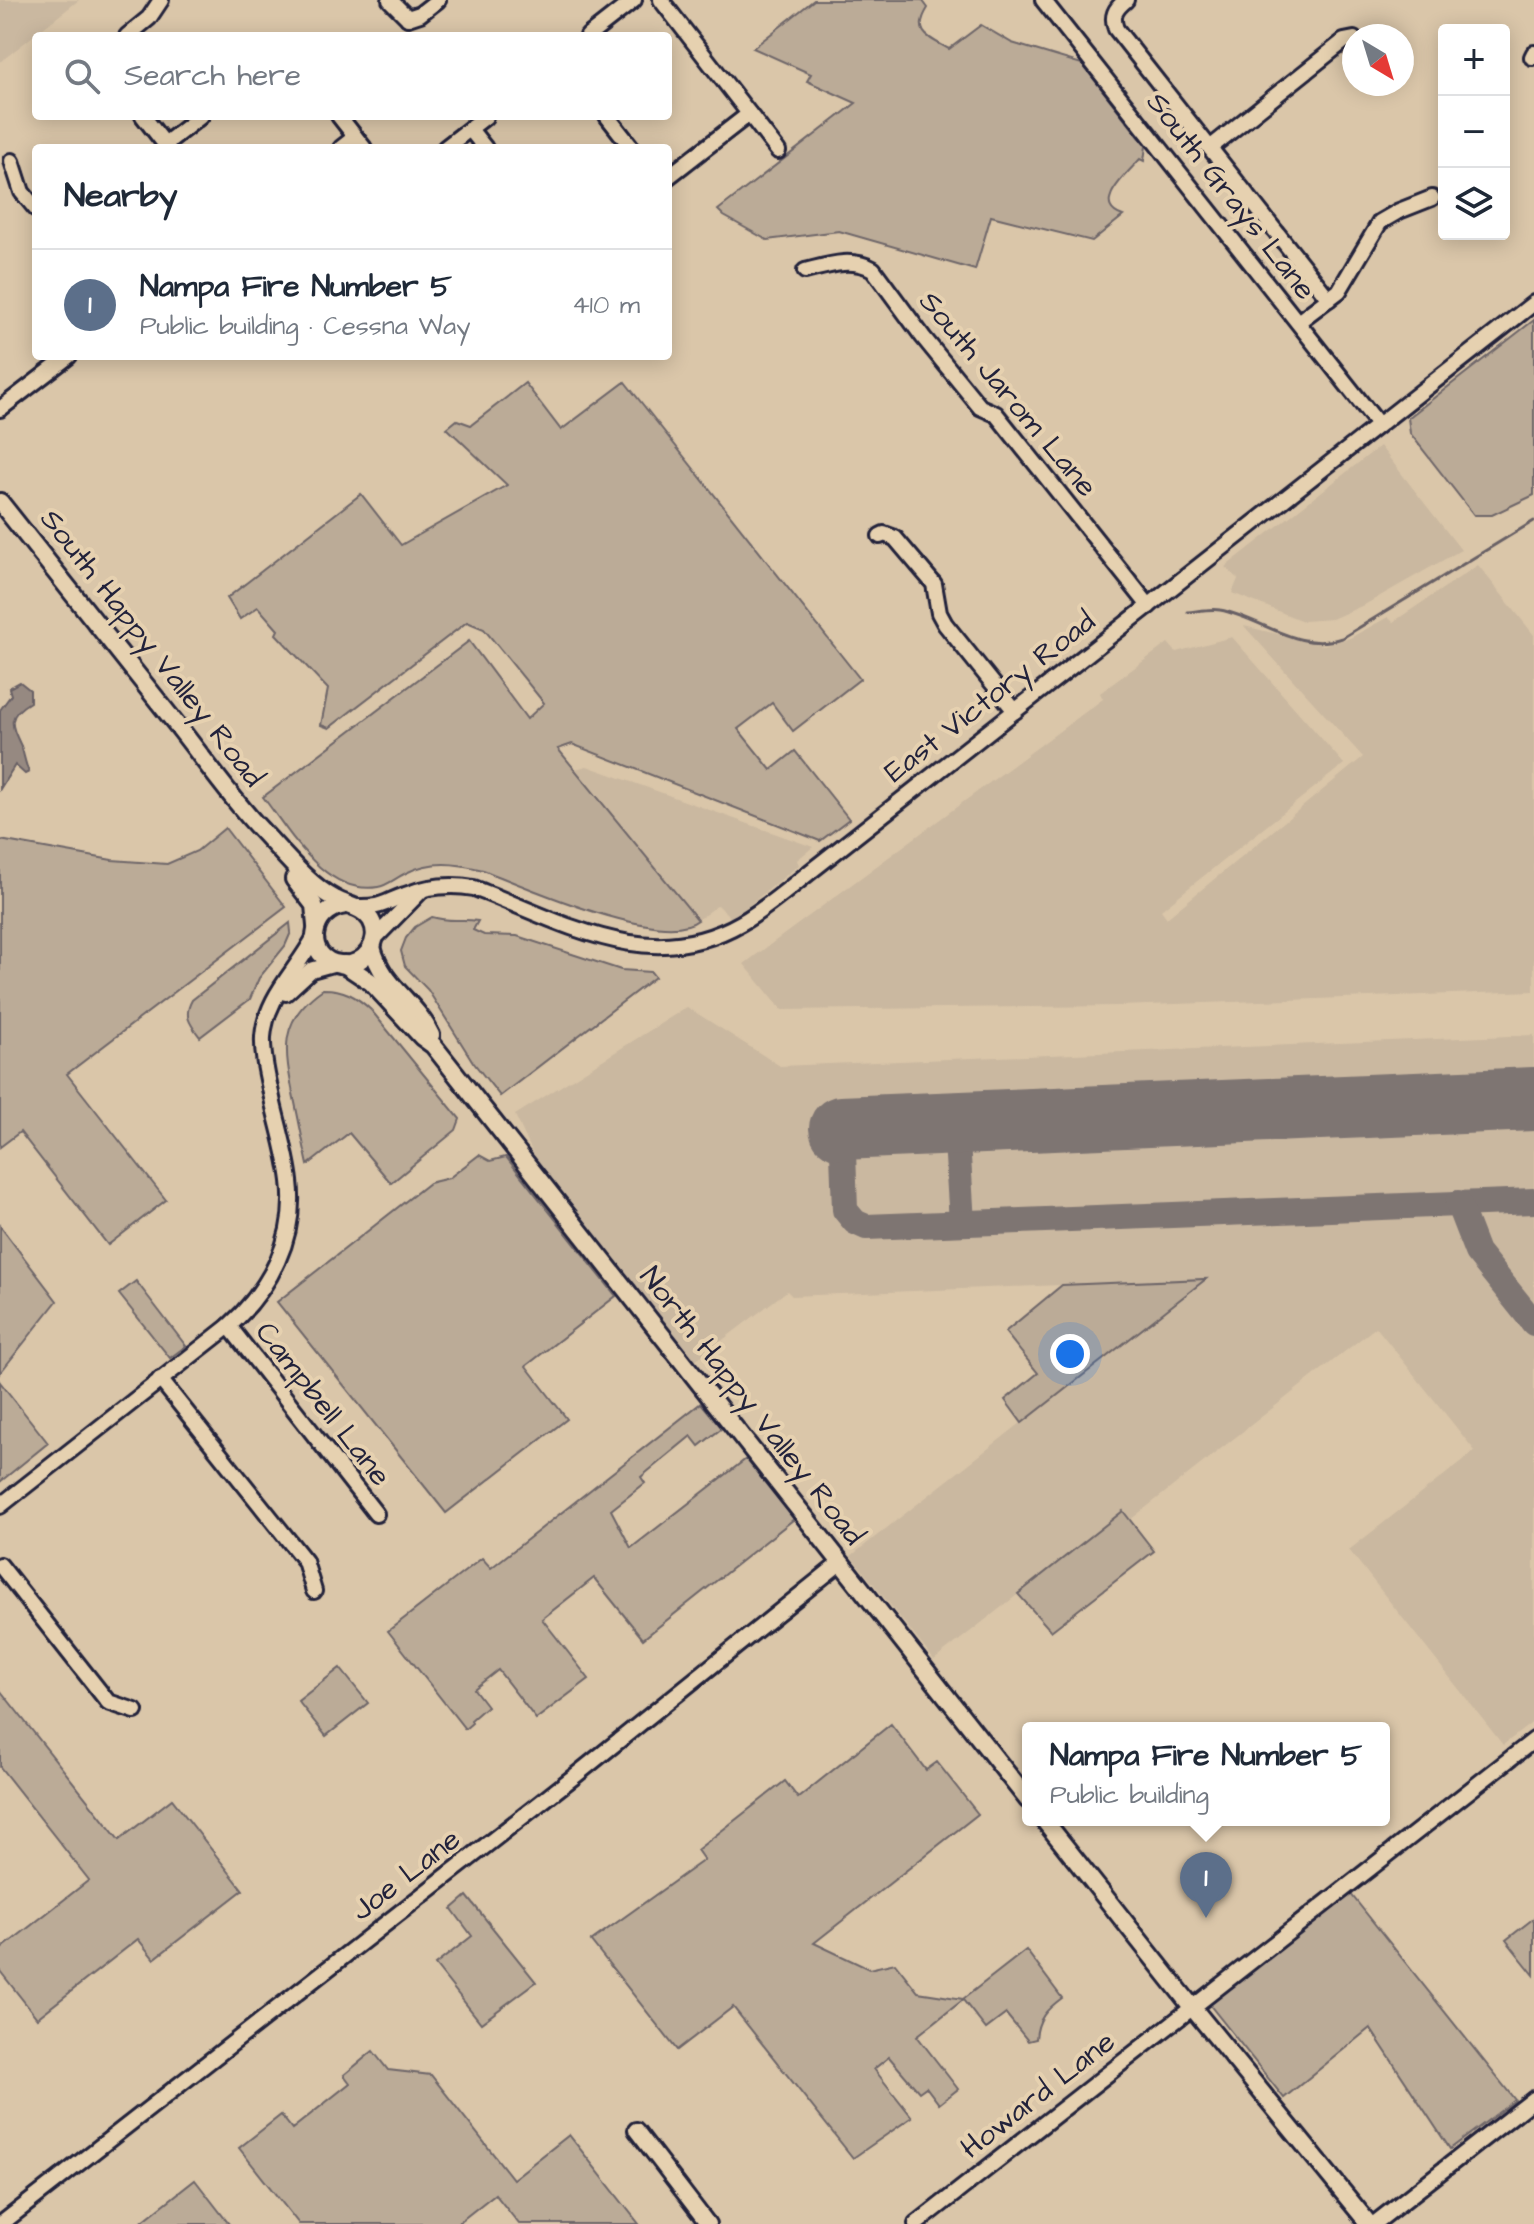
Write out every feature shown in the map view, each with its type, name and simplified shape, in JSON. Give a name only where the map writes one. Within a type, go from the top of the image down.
[{"type":"main road","name":"South Happy Valley Road","points":[[0,502],[260,829]]},
{"type":"main road","points":[[260,829],[318,888],[370,919],[373,942],[359,961],[340,964],[322,955],[315,931],[316,913],[310,897],[271,852],[260,829]]},
{"type":"main road","points":[[315,931],[328,910],[351,906]]},
{"type":"main road","name":"North Happy Valley Road","points":[[373,942],[383,975],[421,1019],[430,1032],[433,1045]]},
{"type":"main road","name":"North Happy Valley Road","points":[[340,964],[382,992],[433,1045],[1022,1792]]},
{"type":"main road","points":[[1049,1826],[1192,2007],[1372,2224]]},
{"type":"street","points":[[132,32],[149,18],[161,0]]},
{"type":"street","points":[[390,0],[408,24],[438,0]]},
{"type":"street","points":[[593,32],[634,0]]},
{"type":"street","points":[[661,0],[778,151]]},
{"type":"street","name":"South Grays Lane","points":[[1043,0],[1378,424]]},
{"type":"street","points":[[1126,0],[1114,11],[1116,29],[1329,299]]},
{"type":"street","points":[[1210,148],[1342,43]]},
{"type":"street","points":[[672,174],[749,114]]},
{"type":"street","points":[[146,120],[165,144]]},
{"type":"street","points":[[169,144],[196,120]]},
{"type":"street","points":[[342,120],[360,142]]},
{"type":"street","points":[[450,144],[481,120]]},
{"type":"street","points":[[610,120],[629,144]]},
{"type":"street","points":[[470,129],[482,144]]},
{"type":"street","points":[[12,161],[22,192],[32,204]]},
{"type":"street","points":[[1298,322],[1339,291],[1380,222],[1432,198]]},
{"type":"street","name":"South Jarom Lane","points":[[805,271],[844,261],[861,263],[873,269],[980,407],[996,414],[1149,606]]},
{"type":"street","name":"East Victory Road","points":[[351,906],[382,906],[404,895],[454,884],[474,888],[612,942],[635,946],[676,946],[702,941],[744,922],[1534,303]]},
{"type":"street","points":[[0,409],[64,360]]},
{"type":"street","points":[[880,536],[884,534],[895,538],[934,584],[939,613],[945,624],[1015,711]]},
{"type":"street","points":[[373,942],[421,891]]},
{"type":"street","points":[[0,1506],[229,1326],[247,1310],[273,1273],[288,1227],[290,1181],[265,1063],[263,1038],[274,996],[301,961],[315,931]]},
{"type":"street","points":[[272,1007],[311,970],[340,964]]},
{"type":"street","name":"Campbell Lane","points":[[229,1326],[376,1514]]},
{"type":"street","points":[[160,1379],[305,1561],[314,1591]]},
{"type":"street","name":"Joe Lane","points":[[1,2224],[576,1775],[840,1563]]},
{"type":"street","points":[[0,1565],[108,1702],[135,1711]]},
{"type":"street","name":"Howard Lane","points":[[916,2224],[1534,1740]]},
{"type":"street","points":[[1372,2224],[1534,2099]]},
{"type":"street","points":[[636,2130],[708,2224]]},
{"type":"shaded area","points":[[0,0],[79,0],[38,32],[32,32],[32,37],[0,62]]},
{"type":"shaded area","points":[[814,0],[922,0],[928,8],[923,16],[922,29],[929,38],[949,49],[981,25],[1012,43],[1082,64],[1146,146],[1144,161],[1140,159],[1110,197],[1114,211],[1123,216],[1092,241],[991,216],[975,270],[839,231],[767,240],[724,216],[718,210],[856,103],[807,81],[811,74],[753,48]]},
{"type":"shaded area","points":[[1534,320],[1534,495],[1492,515],[1474,515],[1410,433],[1408,418]]},
{"type":"shaded area","points":[[625,382],[860,679],[793,731],[772,703],[738,729],[771,770],[795,751],[849,819],[820,841],[572,744],[558,749],[698,920],[680,927],[625,921],[483,870],[453,864],[434,864],[415,869],[378,887],[359,887],[341,882],[325,872],[297,843],[263,797],[469,641],[527,719],[544,703],[484,629],[467,622],[329,728],[321,725],[328,689],[276,634],[278,630],[258,607],[240,619],[227,598],[361,494],[401,545],[507,485],[447,428],[457,420],[471,425],[525,383],[561,430]]},
{"type":"shaded area","points":[[1380,446],[1461,550],[1366,604],[1332,619],[1303,621],[1232,593],[1238,579],[1225,567]]},
{"type":"shaded area","points":[[1478,565],[1534,635],[1534,991],[1120,1006],[782,1010],[744,964],[1103,699],[1100,693],[1168,643],[1176,652],[1232,637],[1344,764],[1161,910],[1167,918],[1363,757],[1244,626],[1323,645],[1350,638],[1388,617],[1393,622]]},
{"type":"shaded area","points":[[20,682],[30,690],[30,702],[17,712],[13,727],[29,772],[25,774],[15,765],[0,789],[0,710],[11,695],[9,688]]},
{"type":"shaded area","points":[[587,766],[813,847],[797,860],[799,865],[732,919],[718,905],[698,920],[575,769]]},
{"type":"shaded area","points":[[225,828],[286,907],[67,1074],[166,1200],[108,1245],[20,1132],[0,1147],[0,840],[112,860],[167,864],[197,851]]},
{"type":"shaded area","points":[[432,917],[478,921],[473,930],[484,935],[517,936],[621,970],[651,972],[655,977],[500,1096],[473,1062],[428,990],[405,966],[401,951],[406,938],[415,927]]},
{"type":"shaded area","points":[[290,923],[291,932],[285,946],[259,978],[250,999],[200,1037],[188,1015],[192,1000]]},
{"type":"shaded area","points":[[323,989],[349,994],[371,1010],[460,1119],[456,1130],[391,1183],[349,1133],[308,1165],[288,1065],[288,1037],[298,1012]]},
{"type":"shaded area","points":[[687,1007],[780,1066],[1534,1035],[1534,1721],[1503,1745],[1349,1550],[1475,1451],[1376,1327],[1130,1520],[1123,1512],[934,1660],[851,1556],[1205,1279],[792,1296],[787,1291],[695,1361],[537,1162],[515,1115]]},
{"type":"shaded area","points":[[479,1155],[490,1161],[506,1157],[616,1296],[526,1366],[567,1419],[446,1513],[277,1302],[429,1183],[449,1178]]},
{"type":"shaded area","points":[[0,1226],[57,1301],[0,1373]]},
{"type":"shaded area","points":[[1206,1279],[1022,1423],[1005,1400],[1038,1373],[1005,1332],[1062,1285]]},
{"type":"shaded area","points":[[136,1281],[186,1346],[170,1358],[119,1294]]},
{"type":"shaded area","points":[[0,1382],[48,1443],[0,1482]]},
{"type":"shaded area","points":[[701,1403],[722,1428],[699,1446],[691,1436],[641,1477],[645,1483],[611,1510],[631,1548],[746,1459],[794,1519],[643,1639],[594,1578],[542,1619],[589,1679],[536,1719],[498,1670],[474,1689],[487,1706],[465,1729],[388,1631],[482,1558],[491,1568]]},
{"type":"shaded area","points":[[1123,1511],[1154,1551],[1051,1631],[1018,1594]]},
{"type":"shaded area","points":[[340,1668],[368,1703],[326,1736],[298,1701]]},
{"type":"shaded area","points":[[0,1690],[119,1840],[172,1799],[243,1890],[154,1959],[138,1939],[37,2018],[0,1971],[0,1950],[89,1880],[0,1767]]},
{"type":"shaded area","points":[[891,1724],[926,1770],[937,1762],[978,1814],[814,1943],[869,1969],[895,1963],[918,1992],[963,1999],[1026,1950],[1062,1998],[1044,2015],[1036,2039],[1028,2041],[1006,2014],[986,2029],[963,2000],[917,2036],[958,2089],[939,2104],[926,2087],[919,2092],[889,2057],[874,2069],[912,2117],[853,2158],[733,2007],[677,2050],[591,1941],[704,1860],[697,1850],[785,1781],[798,1798]]},
{"type":"shaded area","points":[[1350,1893],[1515,2100],[1450,2149],[1370,2028],[1284,2098],[1209,2004]]},
{"type":"shaded area","points":[[467,1896],[536,1982],[481,2023],[435,1965],[472,1936],[452,1909]]},
{"type":"shaded area","points":[[1534,1918],[1534,1975],[1506,1940]]},
{"type":"shaded area","points":[[373,2051],[388,2070],[431,2075],[513,2179],[569,2135],[639,2224],[519,2224],[495,2194],[457,2224],[299,2224],[239,2148],[281,2115],[292,2129],[350,2083],[344,2075]]},
{"type":"shaded area","points":[[195,2180],[229,2224],[139,2224]]},
{"type":"waterway","points":[[1188,612],[1220,610],[1310,641],[1342,638],[1534,521]]},
{"type":"taxiway","points":[[956,1124],[962,1223]]},
{"type":"taxiway","points":[[853,1128],[843,1152],[845,1210],[855,1222],[866,1227],[1534,1201]]},
{"type":"taxiway","points":[[1458,1203],[1477,1252],[1534,1323]]},
{"type":"runway","points":[[841,1128],[1534,1099]]},
{"type":"place","name":"Nampa Fire Number 5","points":[[1206,1918]]}]
